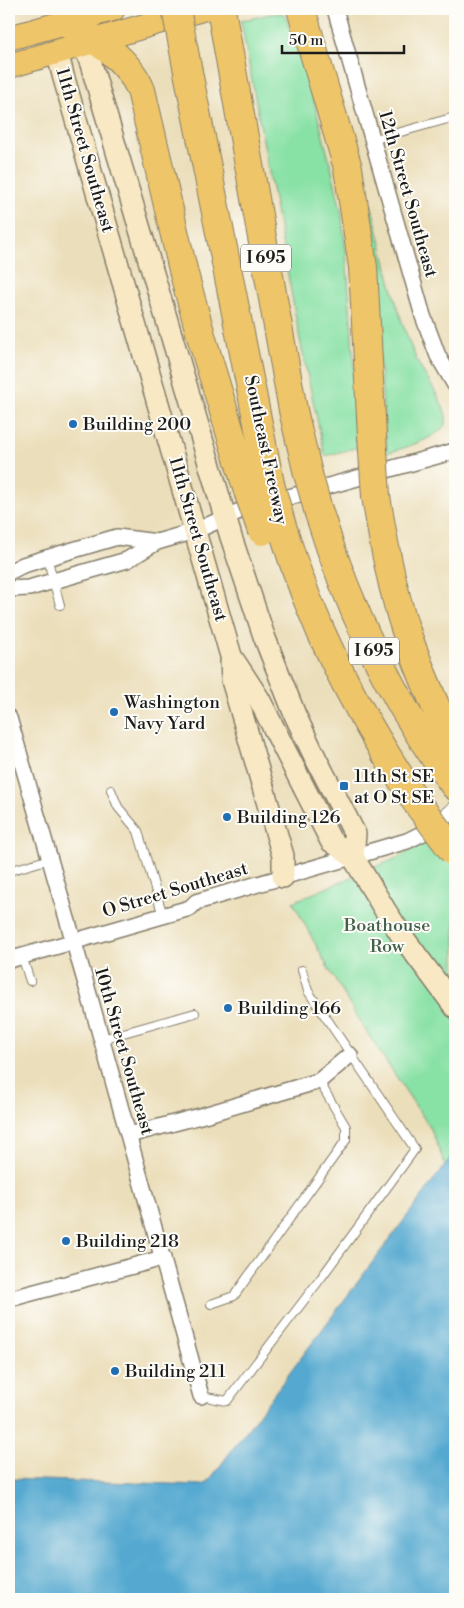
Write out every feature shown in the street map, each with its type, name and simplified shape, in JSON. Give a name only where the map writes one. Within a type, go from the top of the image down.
[{"type":"highway","name":"Southeast Freeway","points":[[176,9],[259,487],[272,527],[288,549],[332,659],[375,739],[417,803],[455,852]]},
{"type":"highway","name":"Southeast Freeway","points":[[221,9],[291,401],[318,512],[340,576],[377,658],[391,686],[422,738],[453,783]]},
{"type":"highway","points":[[301,9],[348,168],[363,267],[376,496],[389,571],[418,666],[455,753]]},
{"type":"highway","points":[[63,15],[89,41],[127,67],[141,90],[184,274],[202,339],[259,487]]},
{"type":"main road","points":[[9,38],[63,15],[113,9]]},
{"type":"main road","points":[[9,66],[202,9]]},
{"type":"main road","name":"11th Street Southeast","points":[[63,15],[57,51],[63,75],[231,656],[259,699],[331,841],[352,857],[385,910],[455,1007]]},
{"type":"main road","name":"11th Street Southeast","points":[[89,41],[91,64],[225,518],[281,682],[316,759],[355,834],[352,857]]},
{"type":"main road","points":[[231,656],[232,680],[283,856],[283,877]]},
{"type":"street","name":"12th Street Southeast","points":[[335,9],[423,316],[438,356],[455,385]]},
{"type":"street","points":[[9,589],[29,588],[126,560],[157,542],[196,531],[242,510],[455,451]]},
{"type":"street","points":[[9,572],[47,557],[117,537],[157,542]]},
{"type":"street","name":"10th Street Southeast","points":[[9,718],[102,1039],[201,1396]]},
{"type":"street","name":"O Street Southeast","points":[[16,958],[190,908],[196,902],[388,847],[421,835],[433,828],[455,809]]},
{"type":"street","points":[[129,1135],[319,1081],[350,1055]]},
{"type":"street","points":[[9,1299],[163,1258]]},
{"type":"lane","points":[[372,140],[455,117]]},
{"type":"lane","points":[[47,557],[60,605]]},
{"type":"lane","points":[[112,790],[118,807],[138,831],[163,916]]},
{"type":"lane","points":[[9,871],[50,859]]},
{"type":"lane","points":[[16,958],[30,981]]},
{"type":"lane","points":[[201,1396],[227,1401],[321,1278],[415,1149],[308,991],[302,970]]},
{"type":"lane","points":[[102,1039],[195,1014]]},
{"type":"lane","points":[[212,1304],[234,1296],[346,1140],[346,1127],[319,1081]]},
{"type":"green space","points":[[282,13],[286,17],[289,28],[297,36],[341,210],[346,251],[359,447],[325,456],[301,345],[241,21]]},
{"type":"green space","points":[[366,202],[371,204],[391,284],[409,342],[446,416],[446,422],[437,433],[421,442],[387,453]]},
{"type":"green space","name":"Boathouse Row","points":[[455,827],[455,1156],[445,1165],[431,1129],[364,1028],[326,964],[293,902],[397,858]]},
{"type":"water","points":[[452,1156],[455,1156],[455,1599],[9,1599],[9,1479],[203,1485],[208,1482]]},
{"type":"place","name":"Building 200","points":[[73,424]]},
{"type":"place","name":"Washington Navy Yard","points":[[114,712]]},
{"type":"place","name":"11th St SE at O St SE","points":[[344,786]]},
{"type":"place","name":"Building 126","points":[[227,817]]},
{"type":"place","name":"Building 166","points":[[228,1008]]},
{"type":"place","name":"Building 218","points":[[66,1241]]},
{"type":"place","name":"Building 211","points":[[115,1371]]}]
